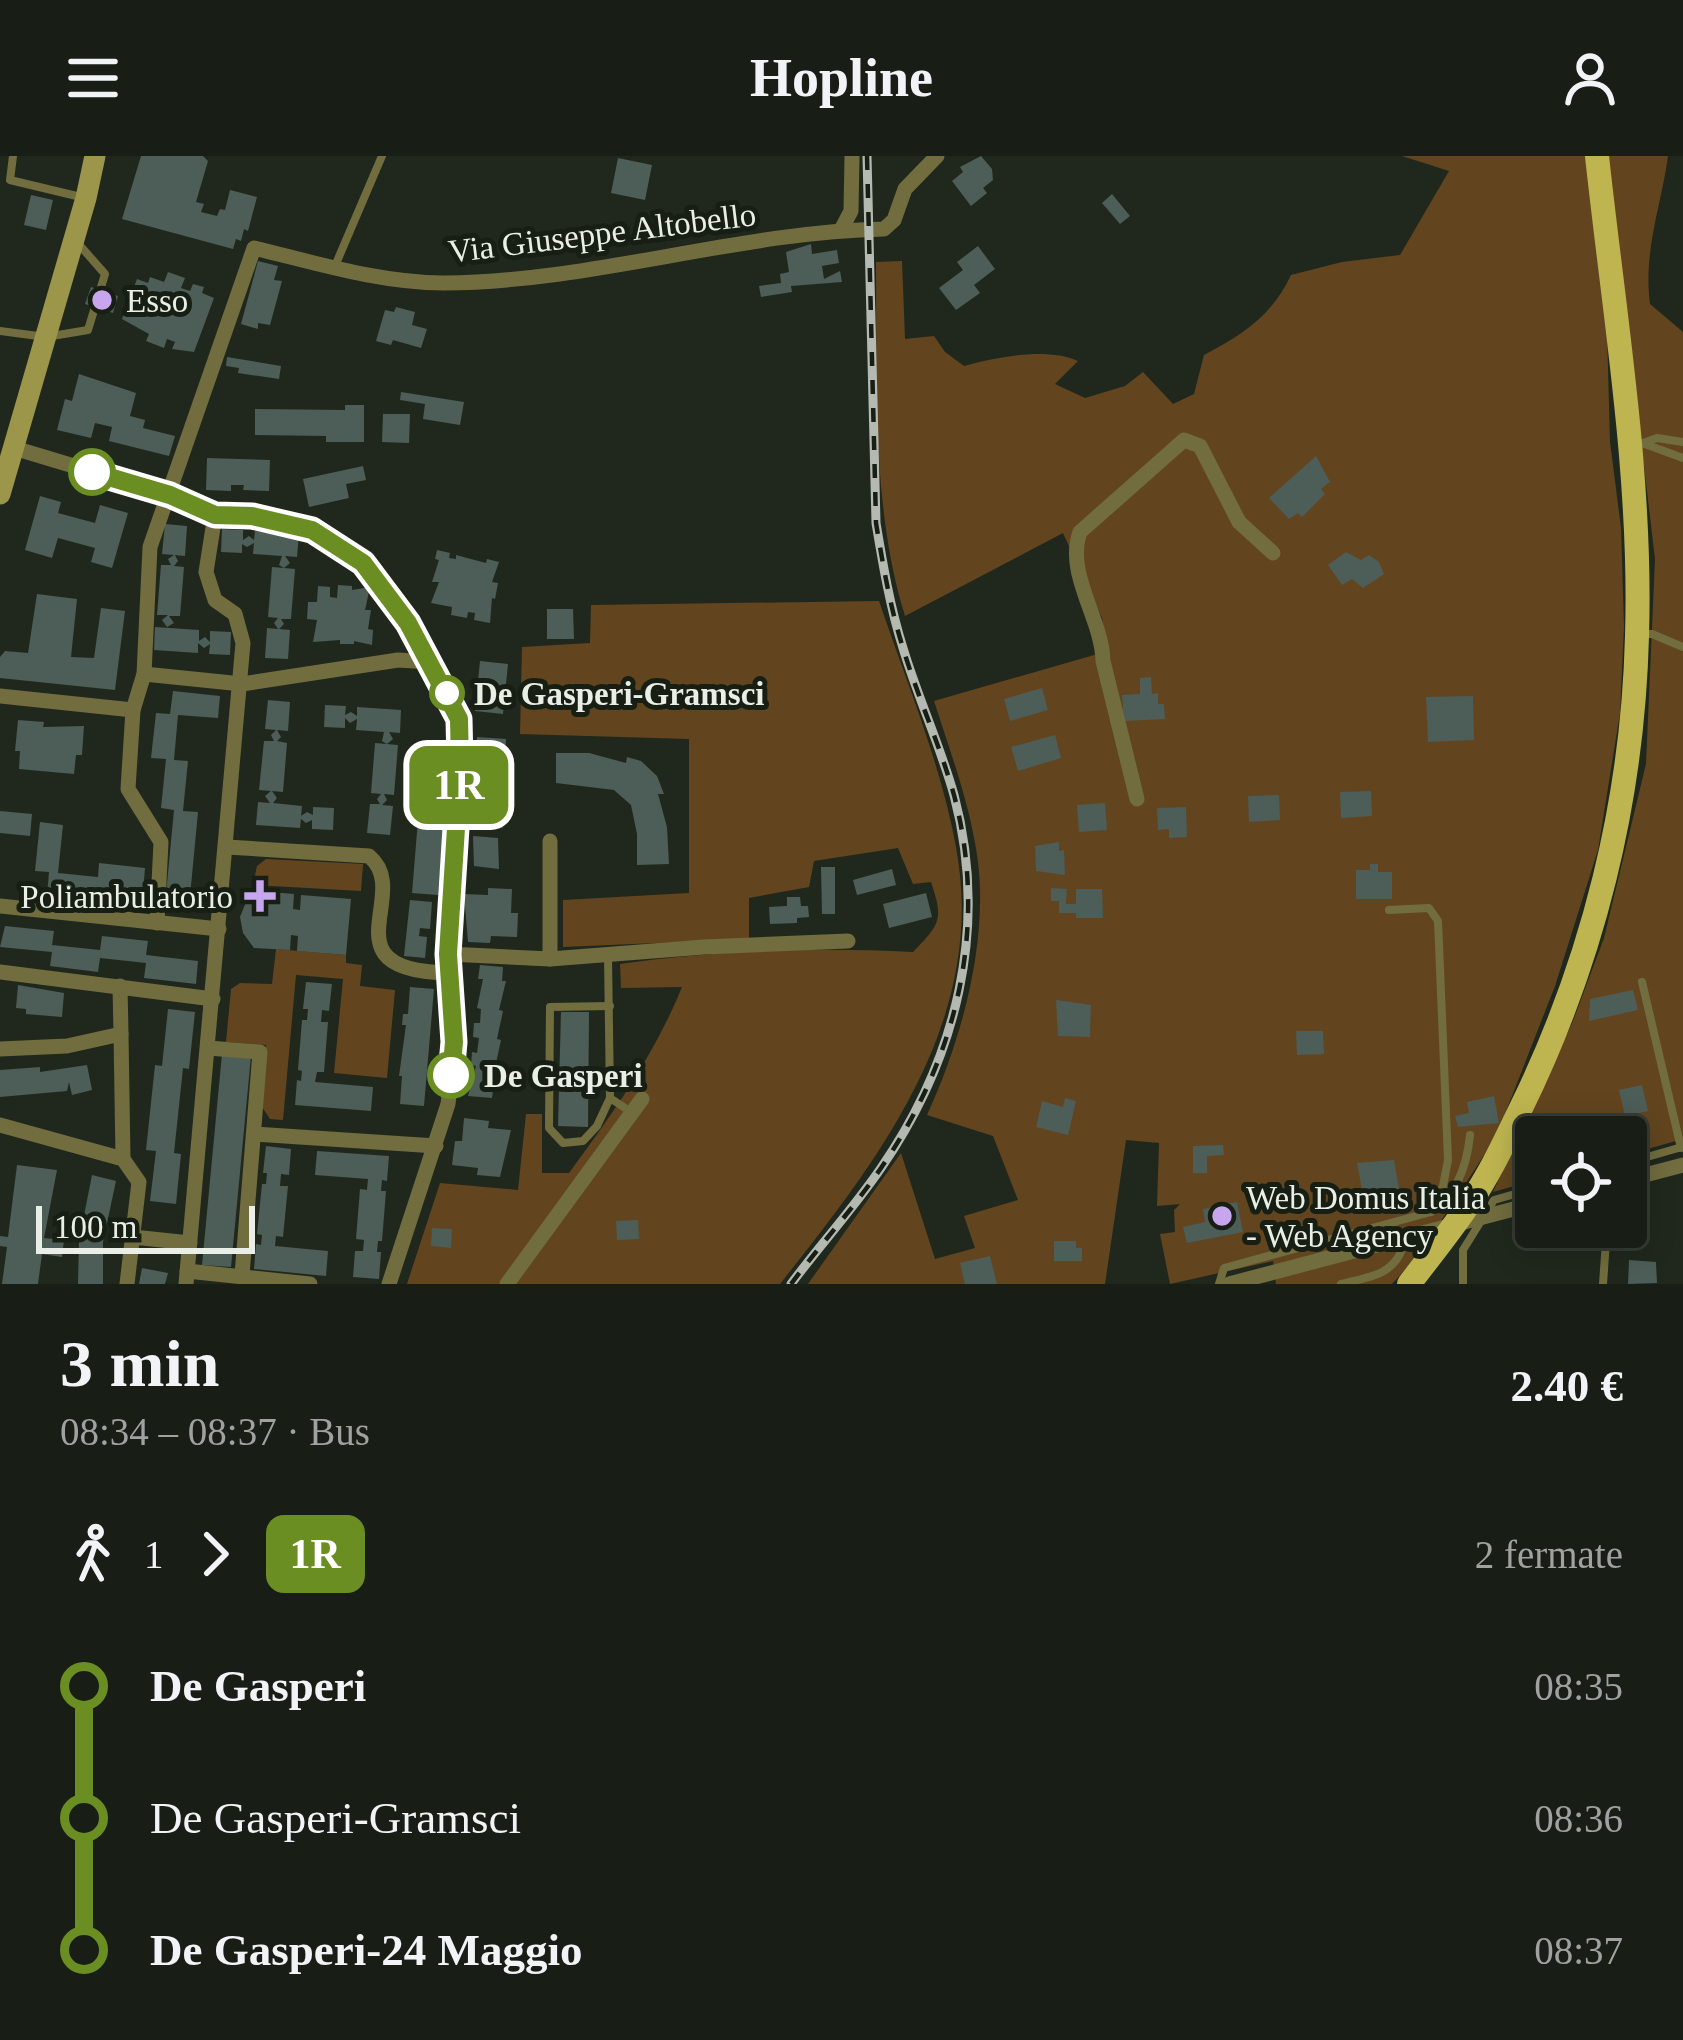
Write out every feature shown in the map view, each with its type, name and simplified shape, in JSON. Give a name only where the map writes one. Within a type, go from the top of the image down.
[{"type":"main road","points":[[0,494],[95,156]]},
{"type":"main road","points":[[1409,1284],[1470,1203],[1535,1078],[1591,934],[1613,838],[1630,729],[1637,634],[1635,444],[1597,156]]},
{"type":"street","points":[[841,230],[851,211],[852,156]]},
{"type":"street","name":"Via Giuseppe Altobello","points":[[170,495],[254,248],[335,267],[440,283],[507,280],[841,230],[884,229],[895,220],[905,189],[938,156]]},
{"type":"street","points":[[1137,799],[1102,641],[1074,551],[1080,532],[1184,440],[1200,446],[1239,522],[1273,553]]},
{"type":"street","points":[[14,448],[170,495],[215,515],[252,516],[312,530],[344,549],[388,593],[459,719],[448,954],[454,1042],[448,1104],[388,1284]]},
{"type":"street","points":[[157,923],[161,842],[128,789],[133,710],[143,674],[150,547],[170,495]]},
{"type":"street","points":[[215,515],[206,572],[215,600],[235,614],[243,643],[242,684],[187,1277],[242,1275],[310,1284]]},
{"type":"street","points":[[143,674],[242,684],[398,660],[430,662]]},
{"type":"street","points":[[0,697],[133,710]]},
{"type":"street","points":[[550,841],[550,959]]},
{"type":"street","points":[[227,847],[369,856],[378,863],[381,874],[379,942],[386,956],[398,968],[449,974]]},
{"type":"street","points":[[0,906],[219,929]]},
{"type":"street","points":[[448,954],[550,959],[848,941]]},
{"type":"street","points":[[0,972],[213,999]]},
{"type":"street","points":[[120,986],[122,1159],[139,1182],[128,1284]]},
{"type":"street","points":[[0,1049],[67,1046],[121,1034]]},
{"type":"street","points":[[208,1048],[260,1052],[242,1275]]},
{"type":"street","points":[[507,1284],[636,1106]]},
{"type":"street","points":[[0,1125],[122,1159]]},
{"type":"street","points":[[254,1134],[436,1146]]},
{"type":"street","points":[[1647,1170],[1682,1153]]},
{"type":"street","points":[[1224,1284],[1515,1208]]},
{"type":"street","points":[[133,1237],[190,1243]]},
{"type":"lane","points":[[13,156],[10,180],[86,198]]},
{"type":"lane","points":[[335,267],[382,156]]},
{"type":"lane","points":[[0,331],[46,337],[88,330],[105,274],[74,239]]},
{"type":"lane","points":[[1635,444],[1657,438],[1683,442]]},
{"type":"lane","points":[[1635,444],[1683,458]]},
{"type":"lane","points":[[1637,634],[1652,634],[1683,647]]},
{"type":"lane","points":[[1389,910],[1429,908],[1438,920],[1448,1160],[1431,1212]]},
{"type":"lane","points":[[608,957],[610,1006],[610,1098],[597,1126],[583,1141],[563,1143],[549,1128],[550,1007],[610,1006]]},
{"type":"lane","points":[[1642,982],[1682,1153],[1647,1159]]},
{"type":"lane","points":[[610,1098],[636,1106]]},
{"type":"lane","points":[[1224,1284],[1224,1268],[1431,1212],[1446,1202],[1462,1173],[1470,1135]]},
{"type":"lane","points":[[1463,1284],[1463,1250],[1495,1200],[1515,1194]]},
{"type":"lane","points":[[1341,1284],[1387,1272],[1398,1262],[1403,1247],[1392,1222]]},
{"type":"lane","points":[[1603,1284],[1606,1248]]},
{"type":"shaded area","points":[[1402,156],[1668,156],[1648,285],[1650,304],[1683,332],[1683,1139],[1647,1149],[1647,1116],[1529,1116],[1573,1021],[1604,938],[1646,764],[1655,559],[1644,466],[1607,332],[1624,627],[1620,713],[1598,850],[1555,986],[1496,1137],[1420,1253],[1392,1284],[1276,1284],[1273,1261],[1170,1284],[1160,1234],[1175,1232],[1174,1210],[1180,1204],[1157,1206],[1159,1143],[1126,1140],[1105,1284],[808,1284],[901,1153],[935,1259],[975,1248],[964,1216],[1018,1200],[993,1136],[927,1115],[951,1056],[969,992],[980,894],[971,821],[934,701],[1108,651],[1102,618],[1063,533],[905,616],[881,487],[876,262],[902,261],[905,339],[934,336],[964,366],[1022,355],[1066,357],[1078,361],[1055,384],[1085,398],[1125,386],[1143,372],[1173,404],[1194,394],[1204,355],[1255,322],[1275,302],[1291,275],[1400,255],[1449,171]]},
{"type":"shaded area","points":[[879,601],[941,785],[956,847],[962,910],[956,970],[941,1028],[918,1083],[854,1187],[780,1284],[407,1284],[440,1183],[518,1190],[526,1114],[542,1114],[542,1173],[569,1173],[617,1106],[659,1037],[682,987],[621,988],[620,964],[766,951],[913,952],[937,921],[931,882],[913,884],[898,848],[814,861],[809,887],[749,898],[749,939],[563,947],[563,900],[689,893],[689,739],[520,734],[522,647],[590,643],[591,605]]},
{"type":"shaded area","points":[[266,859],[363,864],[361,891],[253,885],[257,866]]},
{"type":"shaded area","points":[[276,949],[346,955],[346,963],[362,965],[360,986],[395,990],[387,1078],[334,1073],[343,979],[296,975],[283,1120],[270,1119],[262,1107],[266,1045],[226,1042],[231,989],[240,983],[272,984]]},
{"type":"shaded area","points":[[1515,1145],[1515,1186],[1493,1192]]},
{"type":"building","points":[[141,156],[203,156],[208,161],[196,202],[204,204],[201,212],[217,216],[220,209],[225,210],[230,190],[257,197],[241,241],[236,239],[233,249],[122,219]]},
{"type":"building","points":[[981,156],[992,169],[993,180],[983,188],[987,193],[971,206],[952,181],[963,172],[960,167]]},
{"type":"building","points":[[618,158],[652,165],[645,200],[611,193]]},
{"type":"building","points":[[1112,194],[1130,216],[1120,224],[1102,203]]},
{"type":"building","points":[[31,195],[53,200],[46,230],[24,225]]},
{"type":"building","points":[[811,244],[812,254],[837,250],[839,263],[822,266],[824,279],[840,271],[842,282],[791,286],[792,292],[761,297],[759,286],[781,283],[780,274],[789,272],[786,252]]},
{"type":"building","points":[[978,246],[995,269],[974,285],[980,293],[956,310],[939,288],[963,270],[957,262]]},
{"type":"building","points":[[258,261],[278,266],[274,280],[282,281],[270,325],[258,323],[258,329],[241,324]]},
{"type":"building","points":[[168,272],[185,278],[181,288],[204,287],[202,293],[214,298],[194,352],[172,349],[175,342],[167,339],[164,348],[146,341],[149,334],[122,319],[137,279],[164,282]]},
{"type":"building","name":"Esso","points":[[91,287],[118,296],[113,313],[85,304]]},
{"type":"building","points":[[396,307],[415,312],[412,325],[427,329],[421,348],[393,340],[391,345],[376,341],[385,310],[394,312]]},
{"type":"building","points":[[227,357],[281,366],[279,379],[238,373],[239,368],[226,366]]},
{"type":"building","points":[[79,374],[136,393],[130,416],[145,420],[143,428],[175,436],[169,456],[109,441],[112,427],[95,423],[91,438],[57,430],[65,399],[72,401]]},
{"type":"building","points":[[401,392],[464,402],[460,425],[423,419],[425,404],[400,400]]},
{"type":"building","points":[[345,405],[364,405],[364,442],[255,435],[255,409],[345,410]]},
{"type":"building","points":[[383,414],[410,414],[409,443],[382,442]]},
{"type":"building","points":[[1316,456],[1330,482],[1321,489],[1325,494],[1302,517],[1298,513],[1289,519],[1269,498]]},
{"type":"building","points":[[207,458],[270,460],[269,491],[243,490],[244,485],[231,485],[231,491],[206,490]]},
{"type":"building","points":[[363,466],[366,480],[346,484],[349,498],[309,507],[303,479]]},
{"type":"building","points":[[40,496],[61,502],[58,513],[95,523],[100,505],[128,513],[112,568],[91,562],[95,548],[58,538],[52,558],[25,550]]},
{"type":"building","points":[[165,524],[187,526],[185,556],[175,555],[174,566],[184,567],[180,616],[169,616],[174,623],[167,627],[162,620],[168,615],[157,615],[161,565],[171,565],[168,559],[174,555],[162,554]]},
{"type":"building","points":[[222,529],[243,530],[243,540],[249,536],[254,540],[255,531],[299,534],[297,557],[285,556],[290,563],[284,568],[279,565],[282,556],[253,554],[254,543],[242,544],[242,553],[221,552]]},
{"type":"building","points":[[437,550],[450,553],[449,558],[499,562],[492,582],[498,583],[490,623],[474,620],[475,613],[468,612],[467,618],[451,615],[452,607],[431,603],[439,582],[432,582]]},
{"type":"building","points":[[1346,552],[1361,560],[1369,555],[1384,574],[1363,588],[1352,579],[1342,585],[1328,565]]},
{"type":"building","points":[[272,567],[295,569],[291,619],[281,619],[284,624],[279,629],[290,630],[288,659],[265,658],[267,628],[278,629],[274,623],[278,618],[268,617]]},
{"type":"building","points":[[338,585],[352,586],[352,590],[370,587],[365,610],[371,610],[372,645],[313,642],[317,620],[307,619],[308,602],[317,602],[318,586],[330,587],[330,597],[337,598]]},
{"type":"building","points":[[37,594],[77,599],[71,657],[94,658],[101,608],[125,611],[115,690],[0,678],[0,657],[5,651],[28,653]]},
{"type":"building","points":[[547,609],[573,609],[574,639],[547,639]]},
{"type":"building","points":[[155,627],[199,630],[199,641],[205,637],[210,642],[210,631],[231,632],[230,655],[209,654],[210,644],[204,648],[198,643],[198,653],[154,650]]},
{"type":"building","points":[[480,661],[508,664],[503,714],[475,711]]},
{"type":"building","points":[[1151,677],[1152,694],[1158,693],[1158,704],[1164,704],[1165,719],[1124,721],[1122,695],[1140,694],[1140,678]]},
{"type":"building","points":[[1042,688],[1048,710],[1010,721],[1004,699]]},
{"type":"building","points":[[173,691],[220,696],[218,718],[178,715],[174,760],[188,761],[183,811],[198,812],[189,907],[165,905],[174,810],[161,808],[166,759],[151,758],[156,713],[170,714]]},
{"type":"building","points":[[1473,696],[1474,740],[1428,742],[1426,697]]},
{"type":"building","points":[[268,700],[290,702],[288,731],[277,730],[281,737],[277,741],[287,743],[283,792],[272,791],[277,798],[273,803],[302,806],[301,816],[313,815],[313,807],[334,808],[333,830],[312,829],[312,820],[301,819],[300,828],[256,825],[258,802],[270,803],[265,796],[271,791],[259,790],[264,741],[274,741],[271,735],[276,730],[265,729]]},
{"type":"building","points":[[325,705],[346,706],[345,715],[357,716],[357,707],[401,710],[400,733],[389,732],[393,739],[387,744],[382,741],[384,732],[356,730],[357,719],[350,723],[345,718],[345,728],[324,727]]},
{"type":"building","points":[[18,720],[44,722],[43,727],[84,726],[82,755],[76,755],[74,774],[19,769],[20,751],[15,751]]},
{"type":"building","points":[[1055,735],[1061,758],[1018,771],[1011,747]]},
{"type":"building","points":[[477,737],[506,739],[503,828],[473,825]]},
{"type":"building","points":[[375,743],[398,745],[394,795],[384,794],[387,800],[382,805],[393,806],[390,835],[367,833],[370,804],[380,804],[381,794],[371,793]]},
{"type":"building","points":[[556,753],[589,753],[626,763],[627,757],[641,761],[657,776],[664,794],[658,794],[667,827],[669,864],[637,865],[631,805],[614,790],[556,783]]},
{"type":"building","points":[[421,783],[447,785],[438,895],[412,893]]},
{"type":"building","points":[[1371,791],[1372,816],[1341,818],[1340,792]]},
{"type":"building","points":[[1279,795],[1280,820],[1249,822],[1248,796]]},
{"type":"building","points":[[1105,803],[1107,830],[1079,832],[1077,805]]},
{"type":"building","points":[[1186,807],[1187,837],[1169,838],[1169,829],[1158,830],[1157,808]]},
{"type":"building","points":[[0,811],[32,814],[30,836],[0,833]]},
{"type":"building","points":[[40,822],[63,825],[58,873],[98,877],[99,863],[145,868],[143,892],[97,887],[95,900],[47,895],[49,872],[35,871]]},
{"type":"building","points":[[473,836],[498,838],[499,869],[474,866]]},
{"type":"building","points":[[1059,842],[1065,875],[1036,871],[1035,846]]},
{"type":"building","points":[[1370,864],[1378,864],[1378,872],[1392,872],[1392,899],[1356,899],[1356,870],[1370,870]]},
{"type":"building","points":[[821,867],[835,867],[835,914],[822,914]]},
{"type":"building","points":[[892,869],[896,885],[857,895],[853,880]]},
{"type":"building","points":[[488,888],[512,889],[517,937],[491,936],[490,943],[468,942],[464,894],[488,895]]},
{"type":"building","points":[[1051,888],[1067,889],[1066,904],[1076,904],[1076,889],[1102,889],[1103,918],[1059,913],[1059,901],[1051,901]]},
{"type":"building","points":[[258,891],[294,894],[293,909],[300,910],[301,895],[351,899],[346,955],[297,951],[298,936],[291,935],[290,950],[254,948],[243,933],[240,917],[246,902]]},
{"type":"building","points":[[926,893],[932,917],[889,928],[883,904]]},
{"type":"building","points":[[787,897],[800,897],[801,906],[808,906],[809,917],[797,918],[797,923],[770,924],[769,907],[787,906]]},
{"type":"building","points":[[410,900],[432,902],[430,929],[420,928],[419,936],[427,937],[425,958],[404,956]]},
{"type":"building","points":[[5,926],[54,931],[52,945],[100,950],[102,936],[148,941],[146,955],[198,961],[196,984],[144,978],[146,963],[100,958],[98,972],[50,966],[52,952],[0,947]]},
{"type":"building","points":[[480,965],[503,967],[502,981],[506,981],[495,1068],[500,1068],[499,1083],[494,1083],[492,1098],[468,1096],[476,1066],[471,1065],[472,1052],[477,1053],[479,1038],[473,1037],[474,1023],[480,1023]]},
{"type":"building","points":[[306,982],[332,984],[329,1011],[322,1010],[321,1022],[328,1022],[324,1072],[317,1072],[315,1082],[373,1087],[371,1111],[295,1105],[302,1071],[298,1070],[302,1020],[307,1020],[308,1009],[303,1009]]},
{"type":"building","points":[[18,985],[64,993],[62,1017],[26,1014],[26,1009],[16,1008]]},
{"type":"building","points":[[410,987],[434,989],[424,1106],[400,1104],[406,1025],[402,1025],[403,1014],[408,1014]]},
{"type":"building","points":[[1633,990],[1638,1010],[1589,1021],[1590,999]]},
{"type":"building","points":[[1056,1000],[1091,1005],[1090,1037],[1058,1036]]},
{"type":"building","points":[[168,1009],[195,1012],[189,1069],[183,1068],[174,1153],[181,1154],[176,1204],[150,1201],[156,1151],[146,1150],[155,1065],[162,1066]]},
{"type":"building","points":[[561,1012],[589,1012],[588,1127],[558,1126]]},
{"type":"building","points":[[1296,1031],[1323,1031],[1324,1054],[1297,1055]]},
{"type":"building","points":[[222,1054],[251,1056],[231,1267],[202,1265]]},
{"type":"building","points":[[87,1065],[92,1090],[72,1095],[69,1082],[67,1091],[0,1097],[0,1070],[40,1067],[40,1072]]},
{"type":"building","points":[[1642,1085],[1648,1111],[1625,1116],[1619,1090]]},
{"type":"building","points":[[1494,1096],[1499,1123],[1458,1127],[1455,1116],[1469,1113],[1467,1102]]},
{"type":"building","points":[[1065,1098],[1076,1101],[1068,1135],[1036,1127],[1042,1101],[1063,1107]]},
{"type":"building","points":[[464,1118],[489,1121],[488,1128],[511,1130],[500,1177],[477,1175],[478,1168],[452,1165],[455,1141],[462,1141]]},
{"type":"building","points":[[1223,1145],[1224,1155],[1207,1156],[1207,1173],[1193,1173],[1193,1146]]},
{"type":"building","points":[[266,1146],[291,1149],[289,1175],[281,1174],[280,1186],[288,1186],[283,1237],[276,1236],[275,1246],[328,1251],[326,1276],[254,1269],[256,1244],[261,1245],[262,1235],[257,1234],[262,1184],[266,1184]]},
{"type":"building","points":[[317,1151],[389,1156],[387,1181],[382,1180],[381,1191],[386,1191],[377,1252],[381,1252],[379,1279],[353,1277],[355,1251],[363,1251],[364,1240],[356,1239],[360,1189],[367,1190],[368,1179],[315,1175]]},
{"type":"building","points":[[1394,1160],[1399,1189],[1363,1195],[1357,1163]]},
{"type":"building","points":[[17,1165],[57,1170],[44,1238],[64,1240],[62,1257],[42,1254],[38,1284],[2,1284],[7,1247],[0,1246],[0,1236],[8,1237]]},
{"type":"building","points":[[92,1175],[116,1181],[103,1242],[103,1284],[78,1284],[79,1241]]},
{"type":"building","name":"Web Domus Italia - Web Agency","points":[[1237,1202],[1243,1232],[1187,1243],[1183,1227],[1205,1222],[1203,1209]]},
{"type":"building","points":[[638,1220],[639,1239],[617,1240],[616,1221]]},
{"type":"building","points":[[432,1228],[452,1229],[451,1248],[431,1246]]},
{"type":"building","points":[[1054,1241],[1076,1241],[1076,1248],[1082,1248],[1082,1261],[1054,1261]]},
{"type":"building","points":[[990,1256],[997,1284],[965,1284],[960,1263]]},
{"type":"building","points":[[1629,1260],[1656,1262],[1657,1283],[1628,1284]]},
{"type":"building","points":[[142,1268],[168,1273],[165,1284],[139,1284]]},
{"type":"railway","points":[[791,1284],[870,1183],[907,1126],[947,1036],[966,942],[964,844],[954,795],[898,633],[876,523],[867,156]]},
{"type":"bus line","name":"1R","points":[[92,472],[170,495],[215,515],[252,516],[312,530],[363,563],[408,623],[459,719],[448,954],[454,1042],[451,1075]]},
{"type":"place","name":"Esso","points":[[102,300]]},
{"type":"place","name":"De Gasperi-Gramsci","points":[[447,693]]},
{"type":"place","name":"Poliambulatorio","points":[[260,896]]},
{"type":"place","name":"De Gasperi","points":[[451,1075]]},
{"type":"place","name":"Web Domus Italia - Web Agency","points":[[1222,1216]]}]
